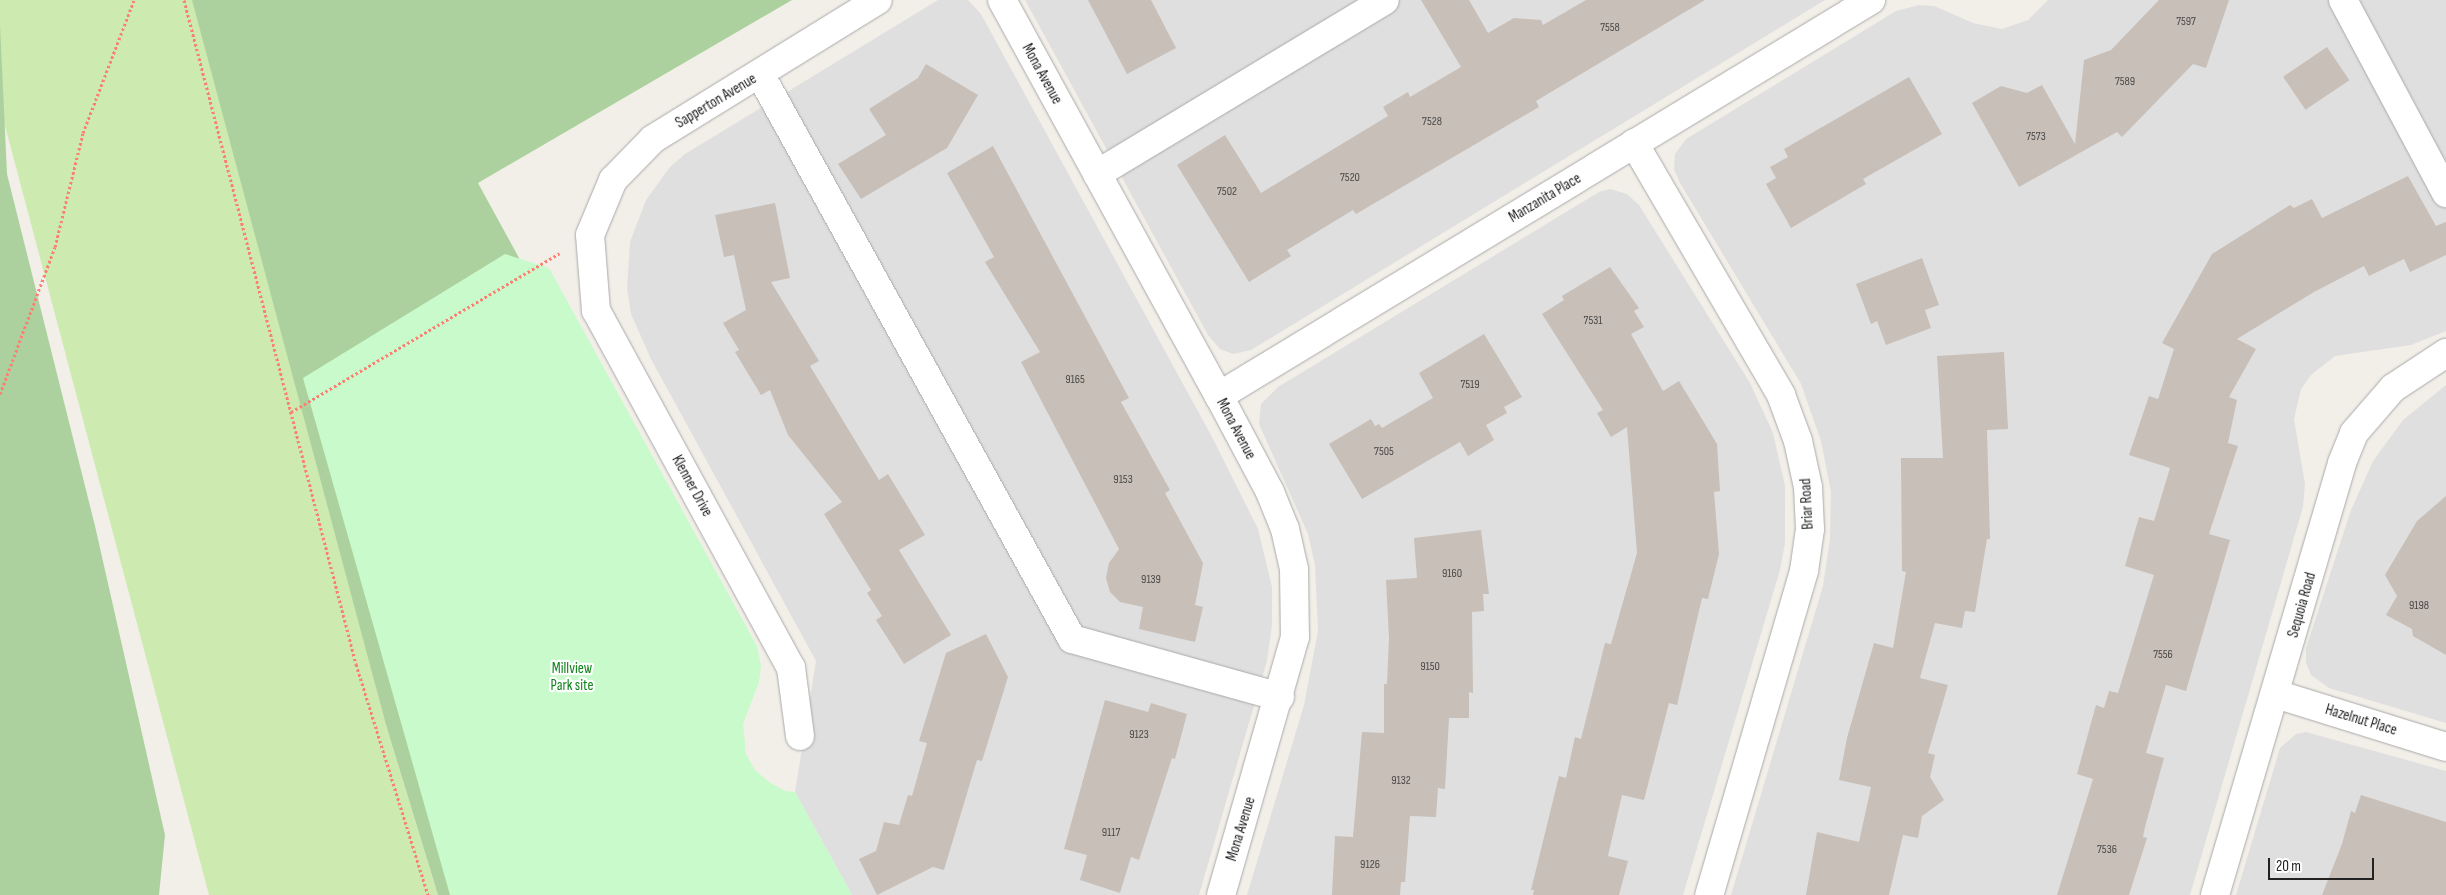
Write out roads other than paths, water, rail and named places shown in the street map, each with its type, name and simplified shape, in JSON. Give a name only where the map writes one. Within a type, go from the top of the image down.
[{"type":"street","name":"Sapperton Avenue","points":[[590,235],[613,180],[653,139],[878,0]]},
{"type":"street","name":"Mona Avenue","points":[[1002,0],[1219,396],[1270,492],[1285,529],[1290,553],[1296,605],[1295,637],[1280,698],[1221,895]]},
{"type":"street","points":[[1097,174],[1385,0]]},
{"type":"street","name":"Manzanita Place","points":[[1219,396],[1871,0]]},
{"type":"street","points":[[2343,0],[2446,193]]},
{"type":"street","points":[[760,74],[1072,640],[1280,698]]},
{"type":"street","name":"Briar Road","points":[[1634,143],[1781,395],[1798,441],[1808,487],[1810,529],[1804,571],[1709,895]]},
{"type":"street","name":"Klenner Drive","points":[[590,235],[596,311],[791,668],[800,736]]},
{"type":"street","name":"Sequoia Road","points":[[2215,895],[2276,694],[2342,463],[2354,433],[2393,388],[2446,353]]},
{"type":"street","name":"Hazelnut Place","points":[[2276,694],[2446,747]]},
{"type":"park label","name":"Millview Park site","points":[[572,676]]}]
